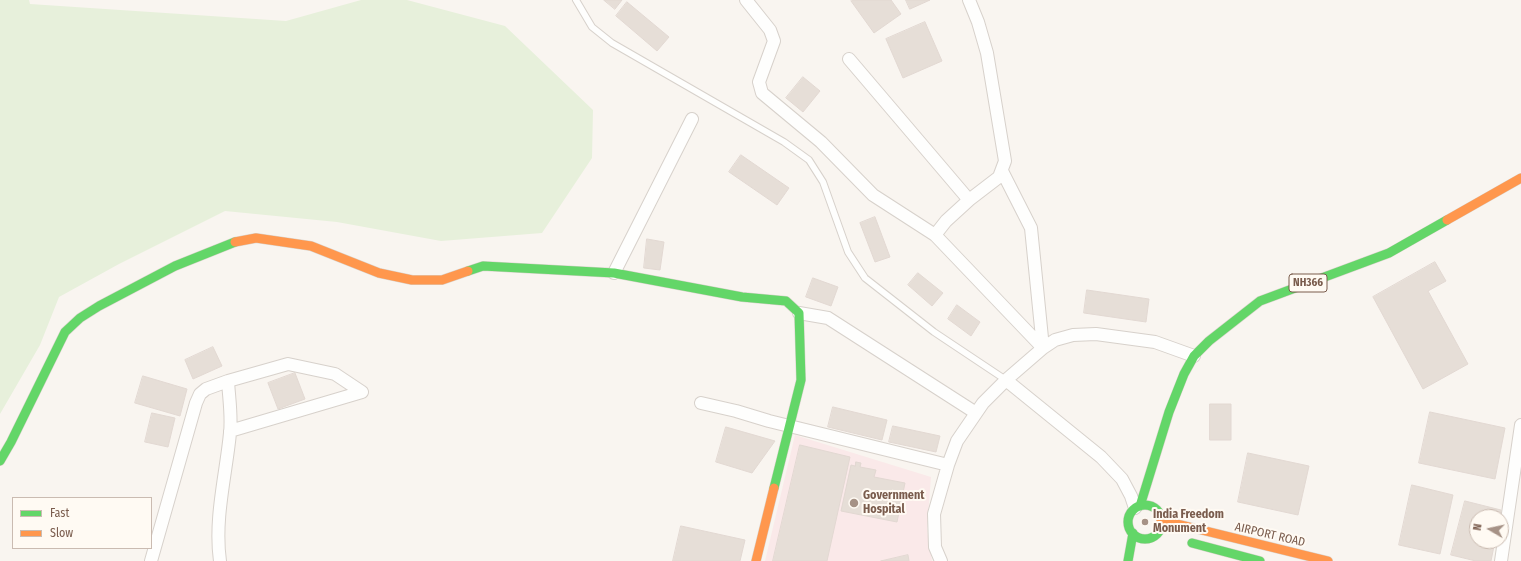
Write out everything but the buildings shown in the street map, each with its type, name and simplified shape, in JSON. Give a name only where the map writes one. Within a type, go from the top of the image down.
[{"type":"main road","name":"NH366","points":[[1132,533],[1128,520],[1132,511],[1137,507],[1158,450],[1169,412],[1184,374],[1194,356],[1209,341],[1260,301],[1389,253],[1521,178]]},
{"type":"main road","points":[[0,461],[11,442],[65,332],[80,318],[99,306],[175,266],[234,242],[256,238],[311,246],[380,273],[412,280],[442,280],[483,266],[614,273],[742,297],[786,300],[799,313],[801,380],[756,561]]},
{"type":"main road","name":"NH366","points":[[1153,499],[1158,450]]},
{"type":"main road","points":[[1128,561],[1132,533],[1140,538],[1161,534],[1161,520],[1153,499],[1148,505],[1137,507]]},
{"type":"main road","name":"AIRPORT ROAD","points":[[1161,520],[1328,561]]},
{"type":"main road","points":[[1135,561],[1144,538]]},
{"type":"main road","points":[[1180,539],[1260,561]]},
{"type":"street","points":[[746,0],[770,30],[774,41],[759,82],[762,94],[821,142],[873,195],[935,235],[1043,348]]},
{"type":"street","points":[[935,235],[946,221],[969,200],[999,177],[1005,161],[987,53],[978,22],[969,0]]},
{"type":"street","points":[[849,59],[969,200]]},
{"type":"street","points":[[614,273],[692,119]]},
{"type":"street","points":[[1002,171],[1031,228],[1043,348]]},
{"type":"street","points":[[799,313],[828,318],[976,413]]},
{"type":"street","points":[[941,561],[935,547],[934,514],[948,465],[957,441],[983,403],[1006,380],[1043,348],[1055,340],[1073,335],[1096,334],[1155,342],[1194,356]]},
{"type":"street","points":[[151,561],[196,403],[200,394],[206,389],[288,364],[335,374],[362,392],[230,431]]},
{"type":"street","points":[[1006,380],[1101,457],[1122,479],[1137,507]]},
{"type":"street","points":[[220,561],[220,514],[230,431],[228,382]]},
{"type":"street","points":[[701,403],[948,465]]},
{"type":"street","points":[[1501,561],[1521,425]]},
{"type":"lane","points":[[576,0],[592,27],[612,43],[784,142],[809,160],[823,182],[848,252],[865,278],[934,332],[1006,380]]},
{"type":"shaded area","name":"Government Hospital","points":[[795,435],[931,477],[927,529],[932,561],[765,561]]},
{"type":"green space","points":[[0,0],[29,0],[30,4],[286,21],[361,0],[407,0],[505,26],[593,110],[592,158],[542,233],[441,241],[337,222],[225,211],[119,264],[59,297],[40,345],[0,414]]},
{"type":"traffic: fast","points":[[1140,506],[1169,412],[1184,374],[1194,356],[1209,341],[1260,301],[1389,253],[1447,220]]},
{"type":"traffic: fast","points":[[0,461],[11,442],[65,332],[80,318],[99,306],[175,266],[235,242]]},
{"type":"traffic: fast","points":[[468,271],[483,266],[614,273],[742,297],[786,301],[799,313],[801,380],[774,488]]},
{"type":"traffic: fast","points":[[1145,505],[1157,510],[1162,522],[1157,534],[1145,539],[1133,534],[1128,522],[1133,510],[1145,505]]},
{"type":"traffic: fast","points":[[1128,561],[1133,533]]},
{"type":"traffic: fast","points":[[1192,543],[1260,561]]},
{"type":"traffic: slow","points":[[1447,220],[1521,178]]},
{"type":"traffic: slow","points":[[235,242],[256,238],[311,246],[379,273],[412,280],[442,280],[468,271]]},
{"type":"traffic: slow","points":[[756,561],[774,488]]},
{"type":"traffic: slow","points":[[1161,520],[1328,561]]},
{"type":"place","name":"Government Hospital","points":[[854,503]]},
{"type":"place","name":"India Freedom Monument","points":[[1145,522]]}]
